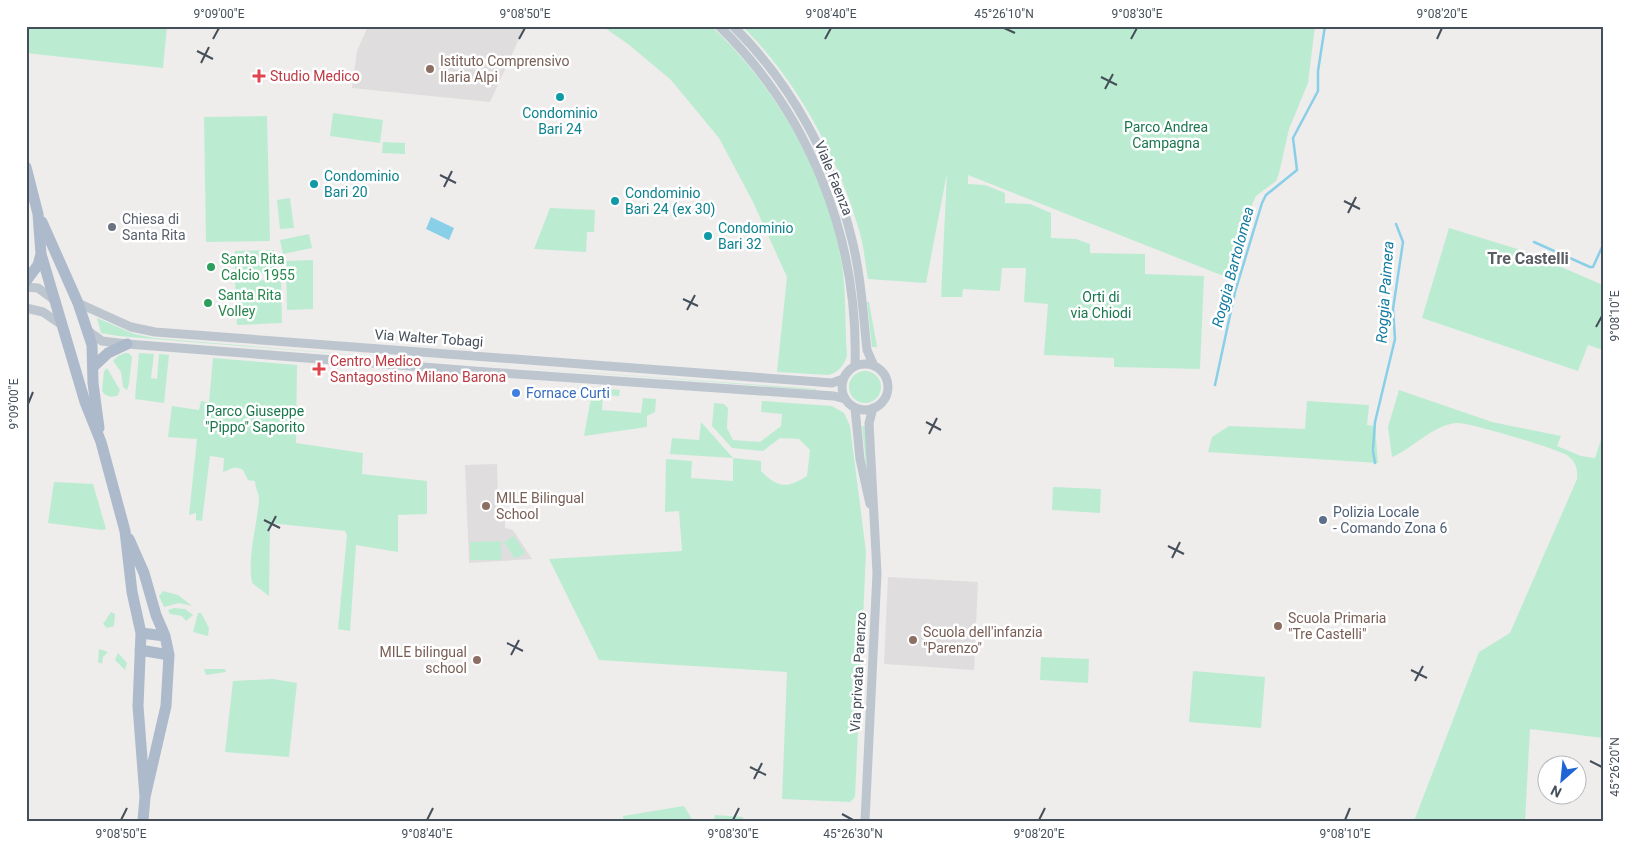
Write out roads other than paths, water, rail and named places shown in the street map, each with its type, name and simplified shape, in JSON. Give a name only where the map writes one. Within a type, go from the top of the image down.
[{"type":"main road","points":[[26,167],[38,214],[78,303],[92,345],[101,442]]},
{"type":"main road","points":[[38,214],[41,254],[85,402],[101,442],[125,531],[132,592],[141,633],[138,706],[145,797]]},
{"type":"main road","points":[[26,281],[38,265],[41,254]]},
{"type":"main road","points":[[56,301],[78,303]]},
{"type":"main road","points":[[62,325],[86,329]]},
{"type":"main road","points":[[93,367],[108,353],[127,344]]},
{"type":"main road","points":[[125,531],[144,573],[156,615],[165,636],[169,655],[166,706],[145,797],[143,821]]},
{"type":"main road","points":[[141,633],[165,636]]},
{"type":"main road","points":[[140,650],[169,655]]},
{"type":"street","name":"Viale Faenza","points":[[720,26],[753,63],[780,99],[805,142],[822,179],[846,255],[856,351],[855,366]]},
{"type":"street","name":"Viale Faenza","points":[[733,26],[781,83],[804,120],[827,164],[852,240],[867,350],[874,366]]},
{"type":"street","points":[[26,287],[38,288],[56,301]]},
{"type":"street","name":"Via Walter Tobagi","points":[[78,303],[131,327],[155,332],[832,384],[843,379]]},
{"type":"street","points":[[26,308],[43,312],[62,325]]},
{"type":"street","points":[[86,329],[96,338],[127,344],[845,398]]},
{"type":"street","points":[[863,364],[874,366],[884,375],[888,387],[884,400],[873,408],[866,410],[855,408],[845,398],[842,388],[843,379],[849,370],[855,366],[863,364]]},
{"type":"street","name":"Via privata Parenzo","points":[[855,408],[861,465],[875,525]]},
{"type":"street","name":"Via privata Parenzo","points":[[865,821],[877,573],[869,423],[873,408]]},
{"type":"water","points":[[431,217],[454,228],[449,240],[426,229]]},
{"type":"waterway","name":"Roggia Bartolomea","points":[[1215,385],[1235,292],[1262,203],[1266,195],[1297,170],[1293,138],[1318,91],[1318,71],[1325,26]]},
{"type":"waterway","name":"Roggia Paimera","points":[[1373,449],[1375,422],[1395,339],[1393,309],[1403,242],[1396,224]]},
{"type":"waterway","name":"Roggia Paimera","points":[[1534,242],[1590,267],[1593,267],[1603,245]]},
{"type":"waterway","points":[[1373,451],[1375,463]]},
{"type":"place","name":"Istituto Comprensivo Ilaria Alpi","points":[[430,69]]},
{"type":"place","name":"Studio Medico","points":[[259,76]]},
{"type":"place","name":"Condominio Bari 24","points":[[560,97]]},
{"type":"place","name":"Condominio Bari 20","points":[[314,184]]},
{"type":"place","name":"Condominio Bari 24 (ex 30)","points":[[615,201]]},
{"type":"place","name":"Chiesa di Santa Rita","points":[[112,227]]},
{"type":"place","name":"Condominio Bari 32","points":[[708,236]]},
{"type":"place","name":"Santa Rita Calcio 1955","points":[[211,267]]},
{"type":"place","name":"Santa Rita Volley","points":[[208,303]]},
{"type":"place","name":"Centro Medico Santagostino Milano Barona","points":[[319,369]]},
{"type":"place","name":"Fornace Curti","points":[[516,393]]},
{"type":"place","name":"MILE Bilingual School","points":[[486,506]]},
{"type":"place","name":"Polizia Locale - Comando Zona 6","points":[[1323,520]]},
{"type":"place","name":"Scuola Primaria \"Tre Castelli\"","points":[[1278,626]]},
{"type":"place","name":"Scuola dell'infanzia \"Parenzo\"","points":[[913,640]]},
{"type":"place","name":"MILE bilingual school","points":[[477,660]]},
{"type":"district","name":"Tre Castelli","points":[[1528,258]]},
{"type":"park label","name":"Parco Andrea Campagna","points":[[1166,136]]},
{"type":"park label","name":"Orti di via Chiodi","points":[[1101,306]]},
{"type":"park label","name":"Parco Giuseppe \"Pippo\" Saporito","points":[[255,420]]}]
